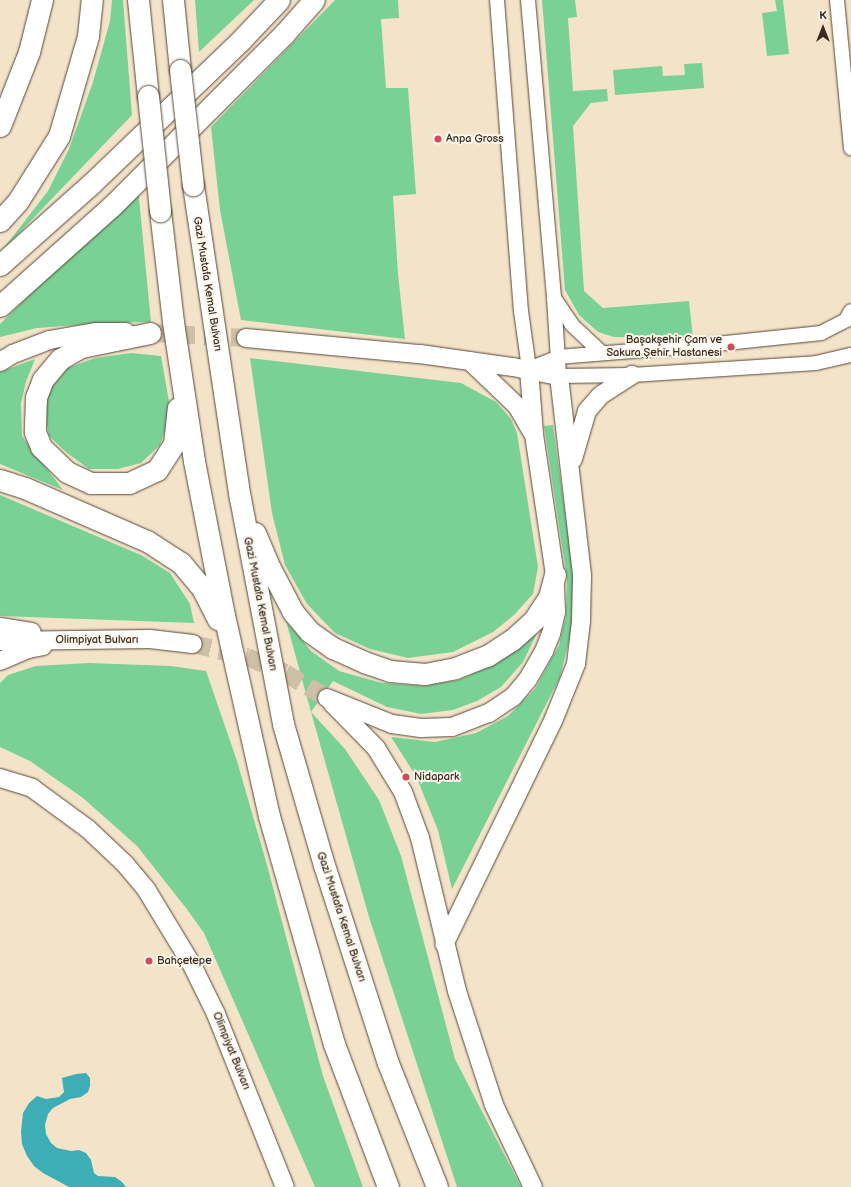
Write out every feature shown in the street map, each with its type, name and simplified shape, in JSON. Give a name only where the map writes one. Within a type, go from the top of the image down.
[{"type":"highway","points":[[0,126],[29,52],[42,0]]},
{"type":"highway","points":[[0,221],[18,201],[59,136],[88,36],[92,0]]},
{"type":"highway","points":[[138,0],[173,322],[194,461],[232,649],[269,816],[334,1044],[388,1187]]},
{"type":"highway","name":"Gazi Mustafa Kemal Bulvarı","points":[[173,0],[193,185],[240,498],[285,731],[324,865],[388,1063],[437,1187]]},
{"type":"highway","points":[[0,265],[92,183],[241,40],[279,0]]},
{"type":"highway","points":[[0,306],[112,206],[284,34],[314,0]]},
{"type":"highway","points":[[150,333],[81,347],[60,359],[43,379],[36,397],[35,432],[42,446],[67,472],[91,482],[129,483],[158,470],[174,444],[178,412],[170,355],[173,322]]},
{"type":"highway","points":[[0,480],[25,488],[147,541],[181,563],[202,588],[232,649]]},
{"type":"highway","points":[[240,498],[270,568],[293,612],[306,627],[333,648],[364,662],[390,671],[425,674],[455,668],[487,656],[512,640],[534,620],[549,597],[555,575]]},
{"type":"main road","points":[[0,362],[13,354],[49,340],[96,332],[150,333]]},
{"type":"main road","points":[[246,338],[470,361],[559,376],[582,576],[581,621],[576,664],[553,721],[444,944]]},
{"type":"main road","points":[[470,361],[517,406],[534,434]]},
{"type":"main road","points":[[529,370],[534,434],[555,575],[556,612],[551,634],[544,652],[528,679],[513,697],[489,713],[452,727],[421,728],[392,724],[327,698],[376,748],[403,792],[420,838],[444,944],[457,992],[494,1105],[533,1187]]},
{"type":"main road","points":[[570,471],[578,438],[587,411],[601,395],[632,376]]},
{"type":"main road","points":[[0,627],[77,639]]},
{"type":"main road","points":[[0,662],[28,649],[77,639]]},
{"type":"main road","name":"Olimpiyat Bulvarı","points":[[0,641],[77,639],[150,640],[193,644]]},
{"type":"main road","name":"Olimpiyat Bulvarı","points":[[0,767],[32,788],[88,829],[125,864],[146,889],[192,965],[216,1014],[285,1187]]},
{"type":"main road","points":[[0,778],[32,788]]},
{"type":"street","points":[[497,0],[521,311],[529,370],[558,356],[707,345],[821,332],[846,320],[851,311]]},
{"type":"street","points":[[528,0],[554,298],[559,376],[632,376],[816,362],[851,355]]},
{"type":"street","points":[[837,0],[851,148]]},
{"type":"street","points":[[554,298],[572,325],[601,352]]},
{"type":"green space","points":[[112,0],[123,0],[132,115],[0,253],[48,191],[69,149],[93,82],[110,21]]},
{"type":"green space","points":[[195,0],[254,0],[199,52]]},
{"type":"green space","points":[[335,0],[398,0],[399,18],[381,19],[386,88],[408,88],[416,194],[393,196],[398,274],[405,339],[241,320],[220,210],[211,127]]},
{"type":"green space","points":[[542,0],[575,0],[577,17],[568,18],[573,91],[607,89],[608,101],[591,103],[573,126],[584,291],[603,308],[689,301],[693,338],[614,337],[598,332],[579,315],[565,290]]},
{"type":"green space","points":[[775,0],[783,0],[789,54],[767,56],[762,13],[777,11]]},
{"type":"green space","points":[[702,63],[704,88],[615,95],[613,70],[662,66],[663,76],[685,75],[684,64]]},
{"type":"green space","points":[[138,188],[151,322],[105,323],[37,328],[0,337],[0,324]]},
{"type":"green space","points":[[131,353],[161,356],[171,413],[160,445],[141,463],[118,469],[89,469],[67,453],[49,436],[44,409],[52,387],[68,368],[95,358]]},
{"type":"green space","points":[[250,358],[461,383],[496,402],[511,419],[517,433],[538,567],[533,594],[514,615],[493,632],[453,652],[408,658],[370,649],[335,633],[307,604],[285,565],[272,513]]},
{"type":"green space","points":[[35,359],[26,382],[21,403],[22,436],[63,490],[0,464],[0,372]]},
{"type":"green space","points":[[553,425],[575,585],[574,621],[560,677],[452,889],[438,830],[416,776],[391,737],[435,742],[476,733],[508,716],[535,689],[559,645],[566,616],[567,579],[544,426]]},
{"type":"green space","points":[[0,495],[141,555],[170,573],[190,604],[194,623],[0,616]]},
{"type":"green space","points":[[286,621],[311,651],[339,671],[382,683],[424,686],[459,680],[495,664],[537,633],[523,662],[501,687],[477,701],[453,710],[421,714],[387,707],[333,681],[311,712]]},
{"type":"green space","points":[[89,663],[171,666],[206,671],[237,761],[267,865],[323,1076],[363,1187],[315,1187],[204,933],[137,846],[83,798],[30,761],[0,747],[0,683],[8,675],[36,666]]},
{"type":"green space","points":[[311,712],[345,749],[379,800],[401,856],[455,1059],[521,1187],[457,1187],[369,917]]},
{"type":"water","points":[[86,1073],[90,1078],[88,1092],[81,1097],[70,1099],[53,1108],[48,1114],[45,1125],[46,1134],[51,1143],[57,1148],[71,1151],[79,1150],[86,1153],[91,1160],[94,1173],[98,1176],[115,1177],[126,1187],[69,1187],[43,1173],[34,1166],[27,1156],[22,1144],[21,1132],[23,1113],[29,1103],[37,1096],[46,1099],[59,1097],[64,1092],[62,1078]]},
{"type":"tunnel","points":[[150,333],[246,338]]},
{"type":"tunnel","points":[[193,644],[247,657],[285,673],[327,698]]},
{"type":"place","name":"Anpa Gross","points":[[438,139]]},
{"type":"place","name":"Başakşehir Çam ve Sakura Şehir Hastanesi","points":[[731,347]]},
{"type":"place","name":"Nidapark","points":[[406,777]]},
{"type":"place","name":"Bahçetepe","points":[[149,961]]}]
